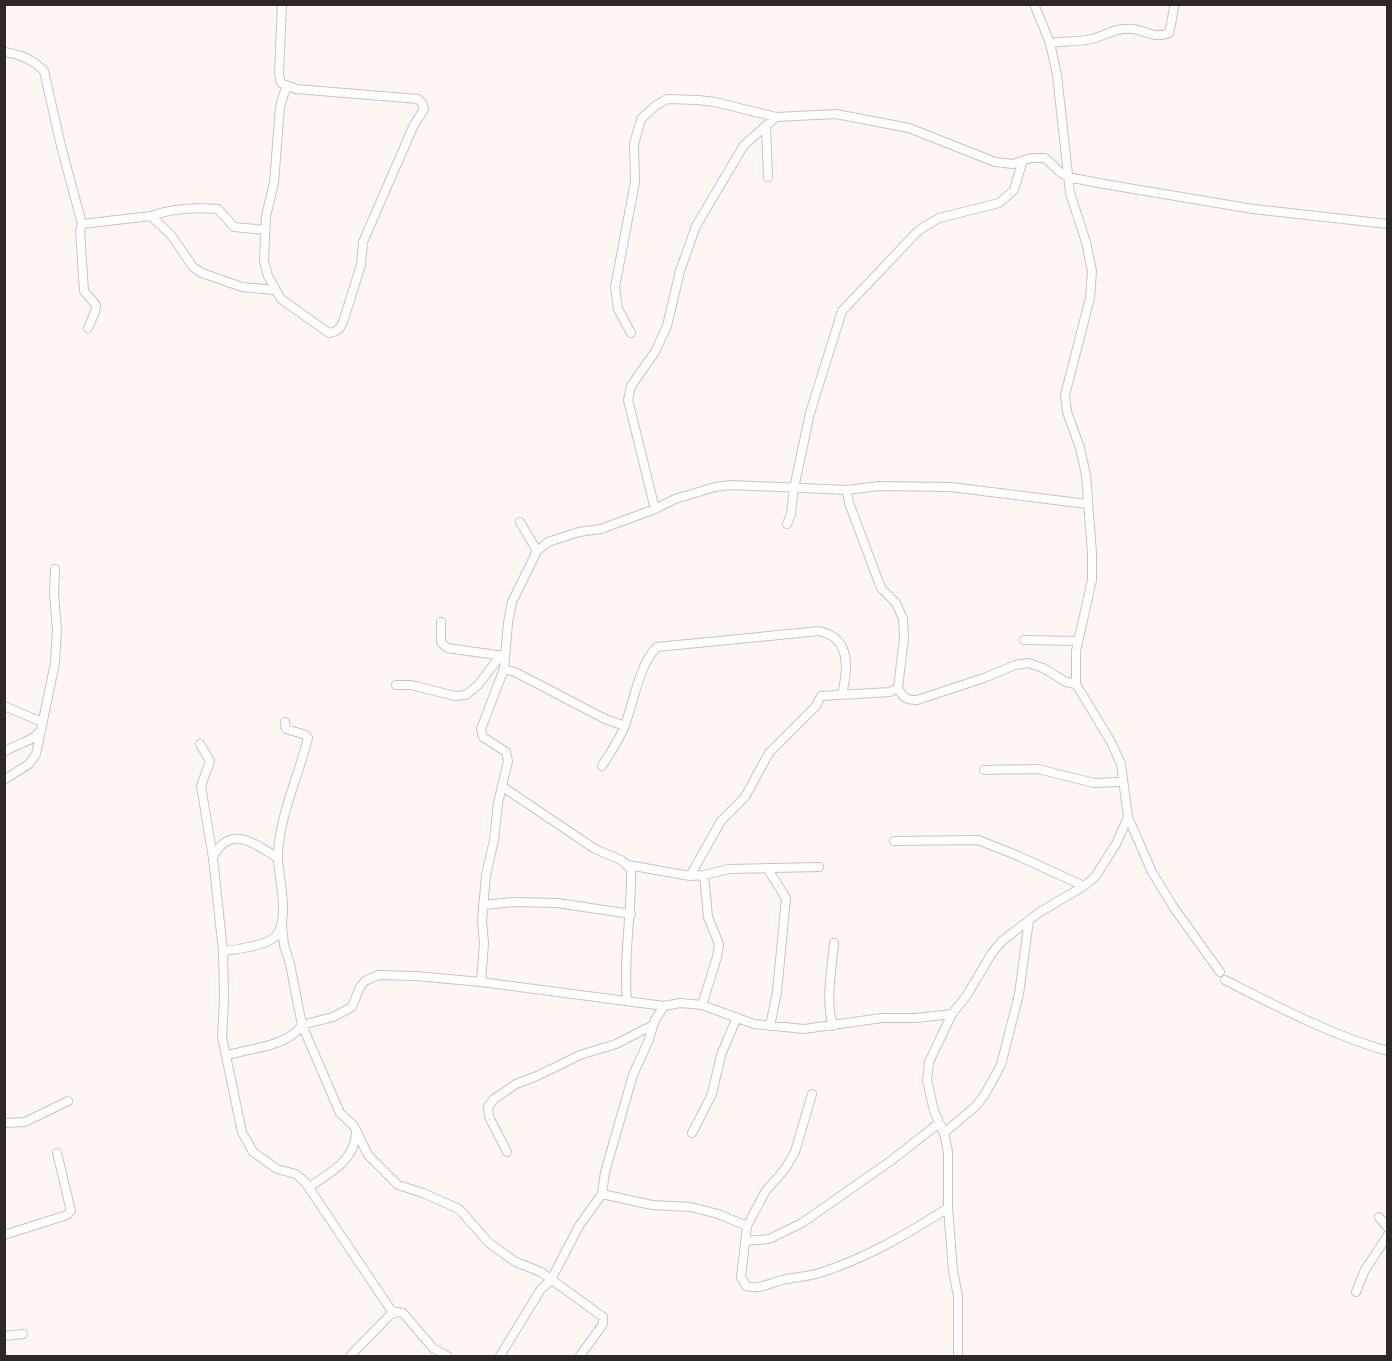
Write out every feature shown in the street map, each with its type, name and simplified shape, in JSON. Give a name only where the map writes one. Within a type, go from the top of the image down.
[{"type":"street","points":[[282,4],[279,74],[281,83],[286,87],[418,99],[424,109],[413,127],[363,242],[361,265],[340,329],[329,333],[281,299],[274,290],[264,261],[266,216],[274,183],[280,107],[286,87]]},
{"type":"street","points":[[1034,4],[1050,43],[1057,75],[1070,194],[1086,242],[1092,271],[1090,297],[1065,395],[1067,412],[1083,461],[1092,553],[1092,580],[1078,641],[1076,684],[1111,742],[1121,764],[1128,817],[1152,872],[1174,908],[1222,976],[1318,1025],[1388,1051]]},
{"type":"street","points":[[1050,43],[1092,39],[1112,31],[1133,29],[1150,35],[1162,36],[1169,33],[1173,21],[1174,4]]},
{"type":"street","points":[[4,52],[13,53],[37,63],[44,71],[82,224],[80,231],[84,291],[96,305],[88,328]]},
{"type":"street","points":[[631,333],[618,309],[615,287],[635,182],[634,144],[641,119],[667,99],[715,102],[776,117],[836,114],[909,128],[995,162],[1013,164],[1022,163],[1031,158],[1045,158],[1068,177],[1253,209],[1388,224]]},
{"type":"street","points":[[655,509],[628,400],[631,386],[655,352],[667,326],[680,271],[696,226],[744,145],[776,117]]},
{"type":"street","points":[[766,128],[768,177]]},
{"type":"street","points":[[787,524],[791,514],[794,488],[810,413],[842,311],[919,230],[939,218],[999,203],[1014,190],[1022,163]]},
{"type":"street","points":[[82,224],[151,216],[169,209],[199,207],[218,209],[234,227],[265,230]]},
{"type":"street","points":[[151,216],[171,236],[193,267],[202,273],[242,287],[274,290]]},
{"type":"street","points":[[481,982],[486,875],[508,755],[482,735],[481,729],[504,669],[503,656],[512,602],[537,551],[548,542],[601,528],[655,509],[675,499],[715,487],[756,485],[847,490],[879,486],[951,487],[1087,504]]},
{"type":"street","points":[[847,490],[849,503],[881,588],[896,603],[903,619],[904,638],[898,688],[902,696],[908,700],[917,700],[984,678],[1015,665],[1028,663],[1043,668],[1066,682],[1076,684]]},
{"type":"street","points":[[520,522],[537,551]]},
{"type":"street","points":[[4,780],[29,764],[36,754],[57,647],[55,569]]},
{"type":"street","points":[[441,622],[441,642],[447,648],[503,656]]},
{"type":"street","points":[[602,766],[625,726],[636,689],[651,652],[662,646],[819,631],[838,640],[843,651],[846,679],[842,694]]},
{"type":"street","points":[[1024,640],[1078,641]]},
{"type":"street","points":[[396,685],[411,685],[455,696],[466,694],[478,685],[503,656]]},
{"type":"street","points":[[504,669],[515,672],[606,719],[625,726]]},
{"type":"street","points":[[690,876],[721,821],[745,796],[770,753],[816,706],[821,696],[890,692],[898,688]]},
{"type":"street","points":[[4,706],[41,726]]},
{"type":"street","points":[[285,722],[286,729],[306,735],[308,738],[279,839],[278,858],[284,945],[302,1024],[340,1113],[356,1130],[368,1155],[398,1185],[459,1209],[489,1243],[516,1262],[541,1272],[604,1319],[601,1327],[580,1356]]},
{"type":"street","points":[[4,752],[15,744],[27,742],[36,737],[41,726]]},
{"type":"street","points":[[200,744],[210,761],[201,786],[213,858],[223,951],[224,999],[221,1030],[245,1142],[257,1155],[280,1171],[296,1174],[309,1187],[393,1313]]},
{"type":"street","points":[[984,770],[1038,770],[1094,783],[1123,780]]},
{"type":"street","points":[[503,787],[595,849],[621,860],[631,869],[627,1000]]},
{"type":"street","points":[[958,1356],[958,1296],[952,1262],[948,1208],[950,1166],[944,1133],[927,1080],[928,1069],[935,1048],[952,1014],[967,995],[992,953],[1002,941],[1029,920],[1084,886],[1100,870],[1116,844],[1128,817]]},
{"type":"street","points":[[213,858],[217,849],[232,838],[242,838],[278,858]]},
{"type":"street","points":[[894,841],[978,840],[1084,886]]},
{"type":"street","points":[[628,865],[690,876],[729,869],[819,867]]},
{"type":"street","points":[[767,868],[786,898],[777,992],[770,1026]]},
{"type":"street","points":[[702,1005],[719,944],[708,917],[704,875]]},
{"type":"street","points":[[483,904],[557,903],[631,914]]},
{"type":"street","points":[[944,1133],[976,1106],[1001,1065],[1019,994],[1029,920]]},
{"type":"street","points":[[223,951],[268,941],[275,936],[282,925]]},
{"type":"street","points":[[833,1026],[830,996],[834,943]]},
{"type":"street","points":[[226,1056],[288,1038],[297,1032],[302,1024],[333,1017],[352,1007],[365,981],[378,975],[481,982],[489,985],[664,1006],[680,1003],[702,1005],[754,1024],[804,1029],[882,1018],[916,1018],[952,1014]]},
{"type":"street","points":[[500,1356],[541,1288],[551,1280],[579,1226],[602,1194],[605,1172],[633,1076],[659,1011],[664,1006]]},
{"type":"street","points":[[692,1133],[712,1094],[721,1054],[737,1017]]},
{"type":"street","points":[[507,1152],[489,1117],[488,1107],[494,1099],[516,1084],[580,1055],[616,1044],[653,1025]]},
{"type":"street","points":[[812,1094],[795,1152],[785,1169],[765,1192],[747,1226],[741,1278],[746,1286],[758,1287],[816,1274],[846,1263],[902,1237],[948,1208]]},
{"type":"street","points":[[4,1122],[25,1122],[68,1101]]},
{"type":"street","points":[[745,1241],[769,1239],[802,1223],[892,1160],[939,1122]]},
{"type":"street","points":[[309,1187],[348,1157],[354,1146],[356,1130]]},
{"type":"street","points":[[4,1235],[67,1215],[71,1211],[57,1153]]},
{"type":"street","points":[[602,1194],[652,1205],[691,1207],[747,1226]]},
{"type":"street","points":[[1379,1217],[1388,1228]]},
{"type":"street","points":[[1356,1292],[1365,1270],[1388,1235]]},
{"type":"street","points":[[350,1356],[393,1313],[403,1313],[434,1348],[447,1356]]},
{"type":"street","points":[[4,1336],[23,1334]]}]
